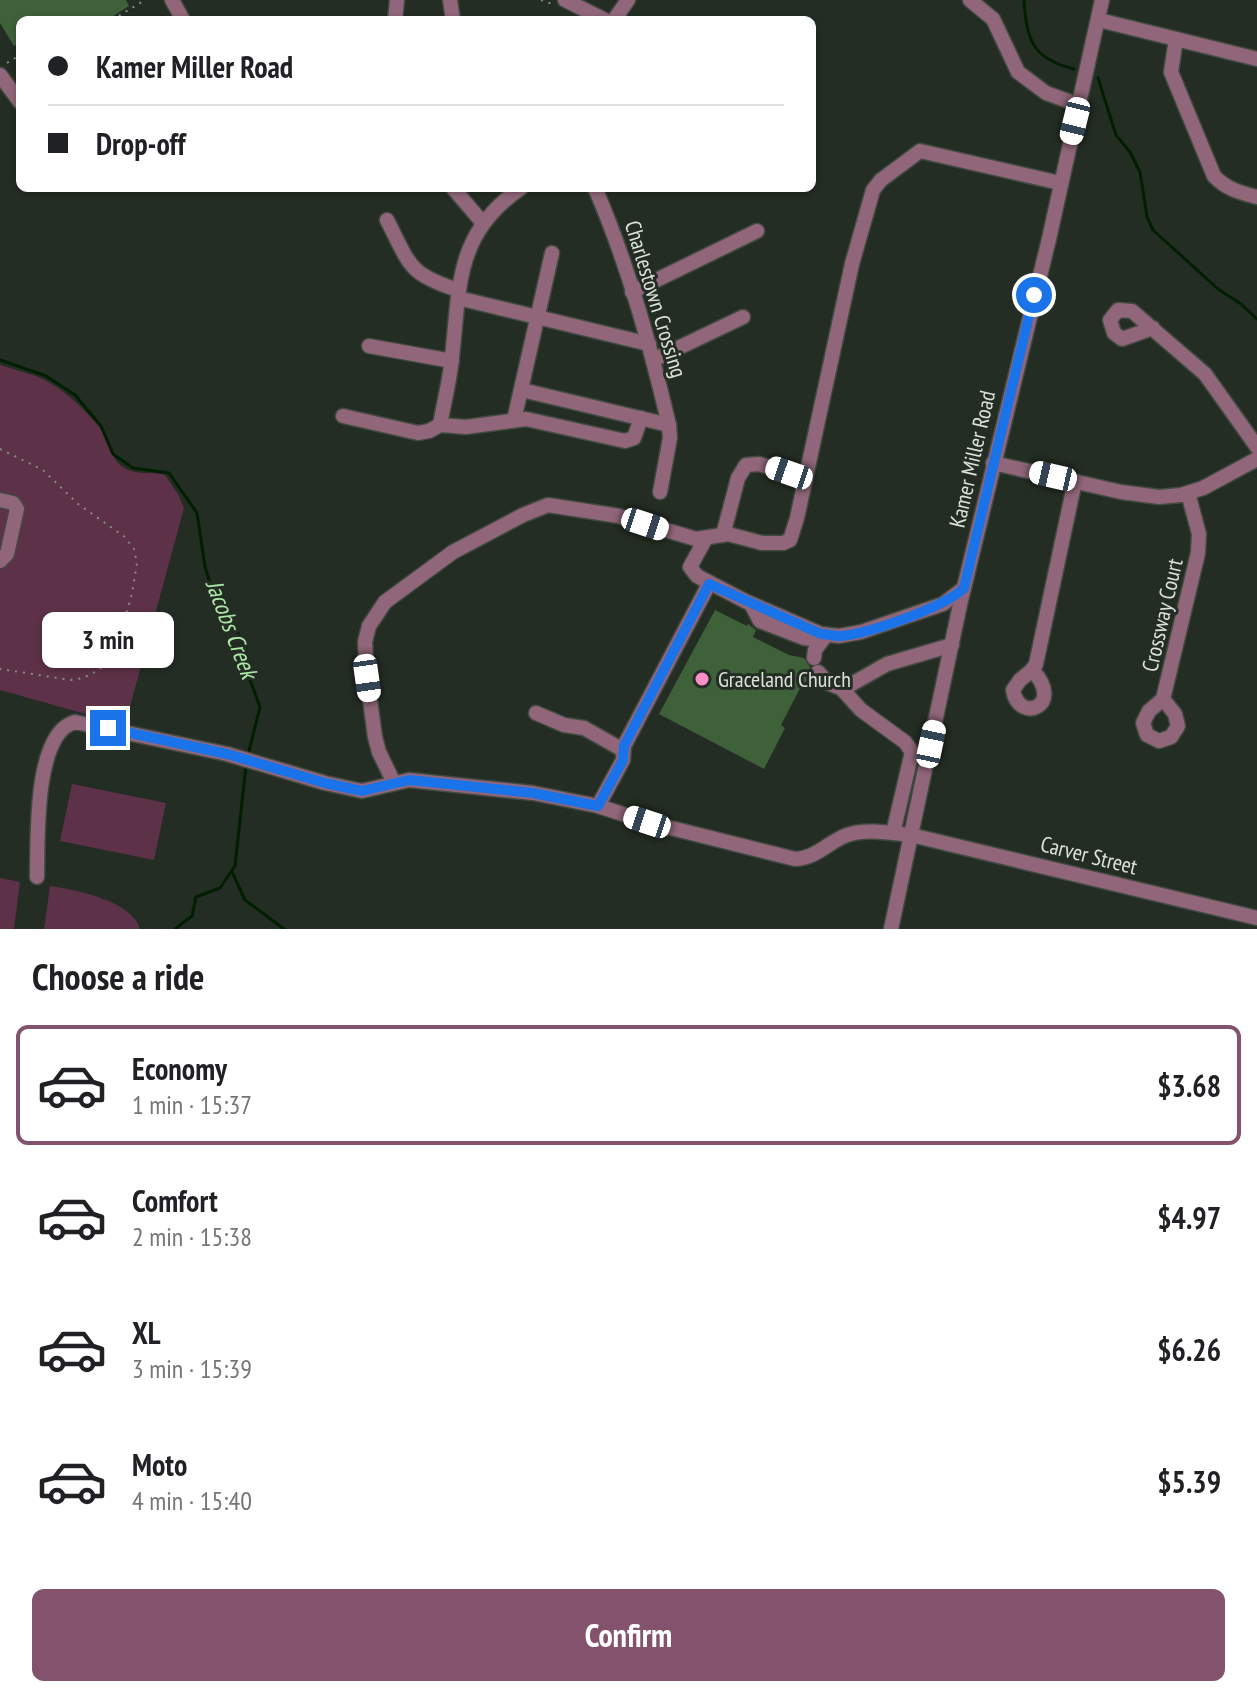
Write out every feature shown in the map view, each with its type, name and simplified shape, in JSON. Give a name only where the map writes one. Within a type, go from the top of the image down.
[{"type":"street","points":[[565,0],[597,16]]},
{"type":"street","points":[[970,0],[993,19],[1018,72],[1046,93],[1079,105]]},
{"type":"street","name":"Kamer Miller Road","points":[[891,929],[964,588],[1102,0]]},
{"type":"street","points":[[1099,20],[1257,59]]},
{"type":"street","points":[[1176,39],[1171,72],[1214,176],[1231,189],[1257,197]]},
{"type":"street","points":[[1,71],[16,86]]},
{"type":"street","points":[[394,783],[375,737],[365,642],[375,613],[400,589],[453,552],[548,505],[619,516],[672,533],[762,543],[790,540],[852,264],[873,190],[881,180],[920,151],[1060,183]]},
{"type":"street","points":[[456,192],[482,222]]},
{"type":"street","points":[[440,425],[452,361],[458,294],[471,244],[489,213],[516,192]]},
{"type":"street","name":"Charlestown Crossing","points":[[597,192],[649,344],[669,425],[670,438],[660,492]]},
{"type":"street","points":[[387,220],[412,268],[458,294],[537,318],[649,344]]},
{"type":"street","points":[[632,292],[757,231]]},
{"type":"street","points":[[514,420],[552,253]]},
{"type":"street","points":[[653,360],[743,317]]},
{"type":"street","points":[[1153,328],[1205,374],[1257,447]]},
{"type":"street","points":[[369,346],[452,361]]},
{"type":"street","points":[[522,390],[669,425]]},
{"type":"street","points":[[343,416],[418,433],[440,425],[466,427],[526,419],[625,441],[634,438],[641,418]]},
{"type":"street","points":[[993,463],[1147,497],[1170,497],[1222,479],[1257,459]]},
{"type":"street","points":[[806,479],[759,464],[746,465],[716,536],[690,567],[697,576],[824,637],[861,632],[943,604],[964,588]]},
{"type":"street","points":[[1032,670],[1036,664],[1075,481]]},
{"type":"street","name":"Crossway Court","points":[[1163,699],[1198,553],[1199,534],[1188,493]]},
{"type":"street","points":[[0,500],[13,503],[17,509],[7,554],[0,561]]},
{"type":"street","points":[[598,806],[623,760],[626,743],[709,584]]},
{"type":"street","points":[[842,689],[887,664],[953,638],[940,614],[928,609]]},
{"type":"street","points":[[824,637],[815,650],[816,665],[828,683],[842,689],[861,710],[905,742],[912,752],[893,833]]},
{"type":"street","points":[[536,713],[564,725],[584,728],[626,743]]},
{"type":"street","name":"Carver Street","points":[[37,877],[42,779],[55,739],[68,724],[86,723],[362,791],[409,780],[533,793],[598,806],[647,822],[795,859],[817,854],[836,840],[855,832],[911,835],[1257,918]]},
{"type":"path","points":[[119,16],[145,0]]},
{"type":"path","points":[[0,449],[43,470],[78,504],[125,537],[134,549],[137,568],[115,652],[99,670],[71,680],[0,669]]},
{"type":"shaded area","points":[[0,365],[36,376],[64,392],[102,430],[119,464],[128,470],[165,475],[184,508],[125,725],[0,690]]},
{"type":"shaded area","points":[[72,784],[166,803],[154,860],[60,841]]},
{"type":"shaded area","points":[[0,878],[20,882],[14,929],[0,929]]},
{"type":"shaded area","points":[[50,886],[88,894],[114,904],[135,919],[140,929],[44,929]]},
{"type":"building","points":[[0,0],[126,0],[129,6],[113,16],[16,16],[14,46],[0,23]]},
{"type":"building","points":[[715,610],[748,624],[756,630],[753,637],[789,655],[804,658],[810,667],[810,677],[799,690],[781,725],[785,728],[764,769],[659,714]]},
{"type":"waterway","points":[[1024,0],[1027,26],[1034,46],[1049,60],[1074,69]]},
{"type":"waterway","points":[[1098,78],[1116,135],[1130,152],[1140,172],[1147,217],[1153,230],[1218,289],[1257,319]]},
{"type":"waterway","name":"Jacobs Creek","points":[[0,360],[46,376],[75,395],[101,426],[113,454],[133,468],[169,473],[197,513],[205,567],[215,599],[241,638],[249,677],[260,707],[248,755]]},
{"type":"waterway","name":"Jacobs Creek","points":[[175,929],[192,916],[196,897],[220,888],[235,866],[246,766]]},
{"type":"waterway","points":[[232,872],[245,900],[284,929]]},
{"type":"place","name":"Graceland Church","points":[[702,679]]},
{"type":"route","points":[[108,728],[227,754],[362,791],[409,780],[533,793],[598,806],[623,760],[624,746],[709,584],[821,634],[839,636],[861,632],[943,604],[964,588],[1034,295]]}]
